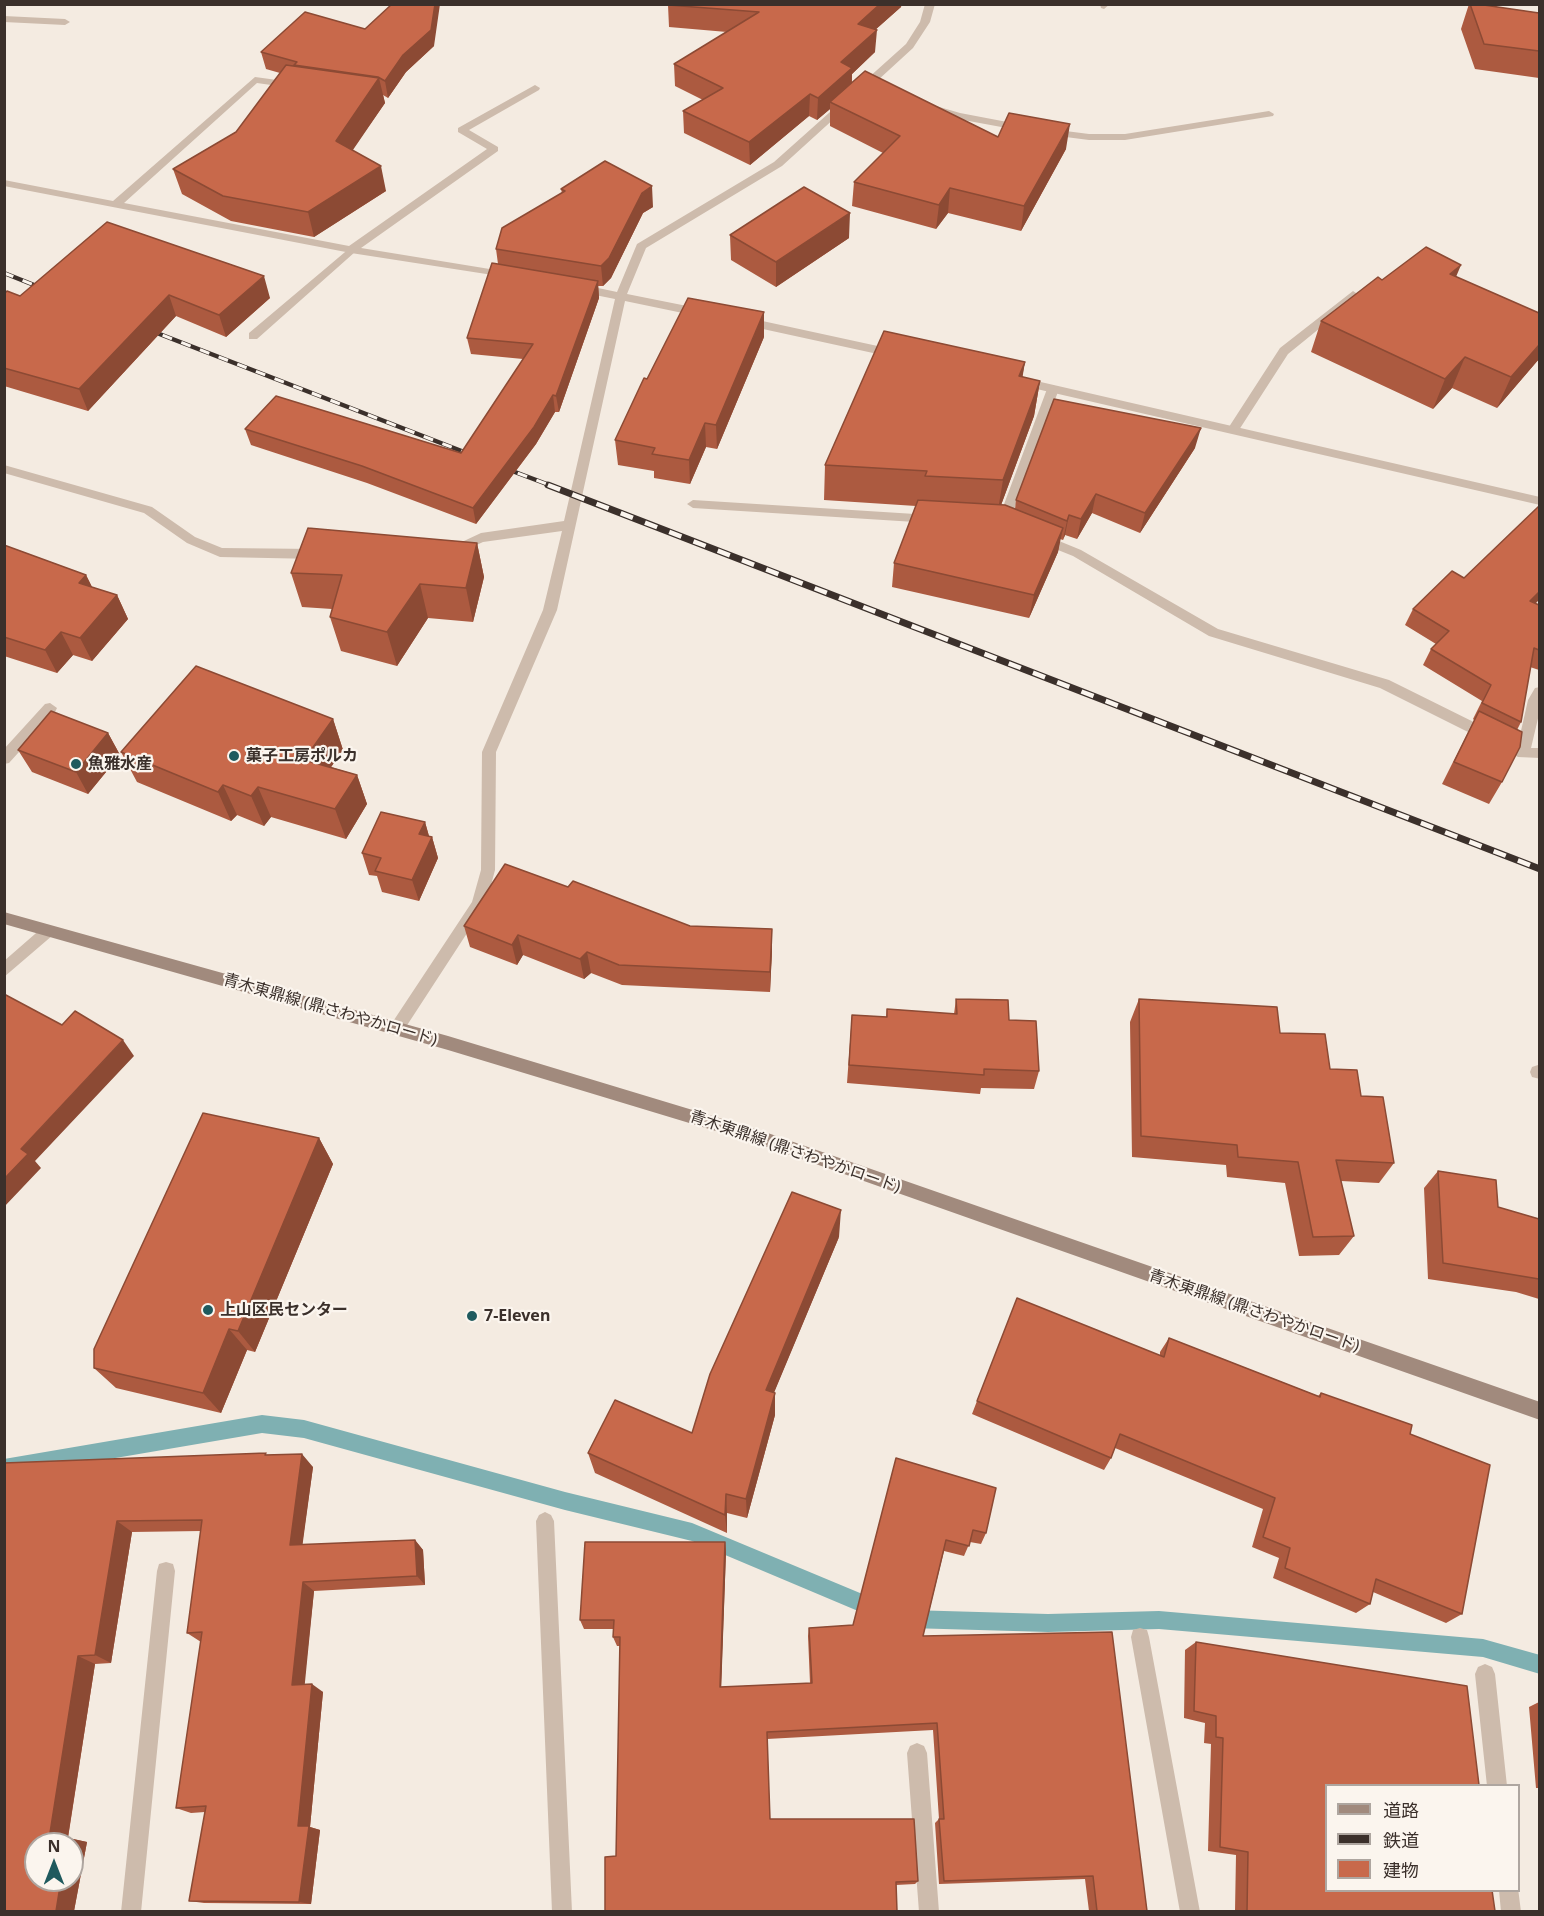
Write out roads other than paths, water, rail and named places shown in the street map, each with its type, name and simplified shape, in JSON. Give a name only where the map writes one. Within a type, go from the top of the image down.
[{"type":"main road","name":"青木東鼎線 (鼎さわやかロード)","points":[[4,918],[397,1028],[762,1138],[1539,1411]]},
{"type":"street","points":[[397,1028],[479,904],[488,870],[489,752],[550,610],[621,296],[641,246],[778,164],[869,89],[910,46],[925,22],[930,4]]},
{"type":"street","points":[[4,19],[65,22]]},
{"type":"street","points":[[115,205],[255,80],[301,87]]},
{"type":"street","points":[[253,336],[351,250],[494,149],[462,130],[535,88]]},
{"type":"street","points":[[927,107],[1008,126],[1089,137],[1153,134],[1269,114]]},
{"type":"street","points":[[4,183],[351,250],[515,278]]},
{"type":"street","points":[[562,286],[714,315]]},
{"type":"street","points":[[1233,430],[1284,351],[1353,296]]},
{"type":"street","points":[[737,320],[910,357]]},
{"type":"street","points":[[1010,379],[1539,501]]},
{"type":"street","points":[[1014,528],[1053,389]]},
{"type":"street","points":[[4,469],[148,510],[191,540],[220,552],[232,555],[335,554]]},
{"type":"street","points":[[693,504],[944,520]]},
{"type":"street","points":[[987,523],[1014,528],[1077,553],[1214,633],[1384,684],[1523,753],[1539,753]]},
{"type":"street","points":[[438,553],[449,553],[481,538],[569,525]]},
{"type":"street","points":[[1523,753],[1535,700],[1539,692]]},
{"type":"street","points":[[4,759],[50,708]]},
{"type":"street","points":[[4,971],[48,931]]},
{"type":"street","points":[[545,1521],[562,1911]]},
{"type":"street","points":[[131,1911],[166,1571]]},
{"type":"street","points":[[1140,1637],[1190,1911]]},
{"type":"street","points":[[1485,1674],[1497,1784]]},
{"type":"street","points":[[917,1753],[929,1911]]},
{"type":"street","points":[[1509,1892],[1511,1911]]},
{"type":"waterway","points":[[4,1468],[262,1424],[304,1429],[565,1501],[692,1532],[877,1610]]},
{"type":"waterway","points":[[909,1619],[1048,1623],[1159,1620],[1483,1648],[1540,1665]]},
{"type":"railway","points":[[4,273],[49,291]]},
{"type":"railway","points":[[144,328],[477,457]]},
{"type":"railway","points":[[499,466],[552,486]]},
{"type":"railway","points":[[548,485],[1540,869]]},
{"type":"place","name":"菓子工房ポルカ","points":[[234,756]]},
{"type":"place","name":"魚雅水産","points":[[76,764]]},
{"type":"place","name":"上山区民センター","points":[[208,1310]]},
{"type":"place","name":"7-Eleven","points":[[472,1316]]}]
